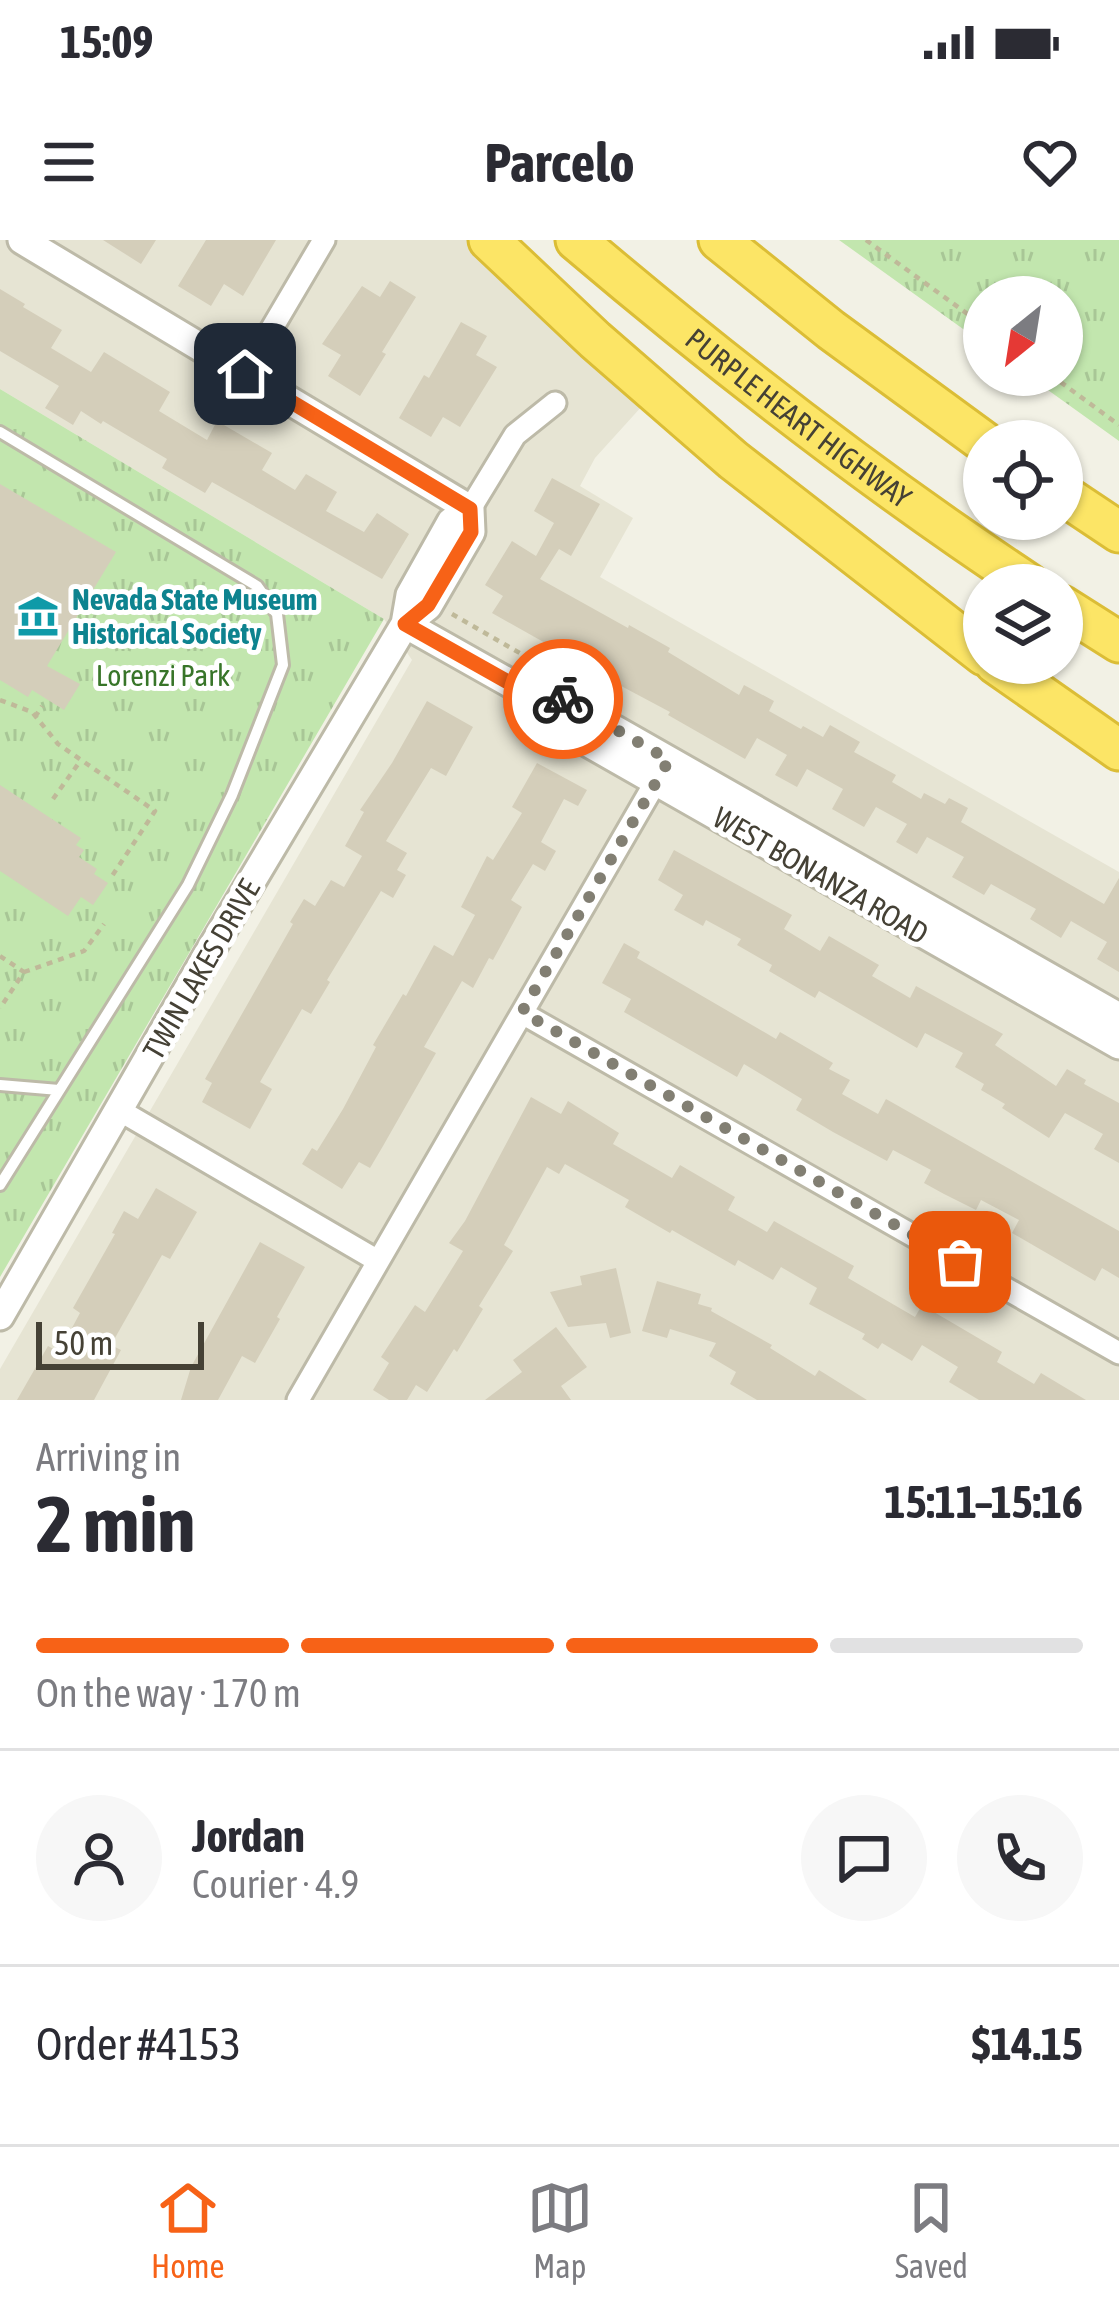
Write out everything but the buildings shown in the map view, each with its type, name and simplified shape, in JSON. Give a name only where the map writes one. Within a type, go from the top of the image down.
[{"type":"highway","points":[[490,240],[734,460],[963,639]]},
{"type":"highway","name":"PURPLE HEART HIGHWAY","points":[[576,240],[836,450],[1000,564]]},
{"type":"highway","points":[[719,240],[830,330],[963,427]]},
{"type":"highway","points":[[1083,508],[1119,532]]},
{"type":"highway","points":[[1083,619],[1119,642]]},
{"type":"highway","points":[[1025,684],[1119,749]]},
{"type":"street","points":[[245,374],[324,240]]},
{"type":"street","points":[[26,241],[470,509]]},
{"type":"street","name":"TWIN LAKES DRIVE","points":[[0,1316],[405,624],[410,595],[451,522],[470,509],[515,435],[555,404]]},
{"type":"street","name":"WEST BONANZA ROAD","points":[[405,624],[531,695],[544,717],[663,771],[880,894],[1119,1017]]},
{"type":"street","points":[[298,1400],[663,771]]},
{"type":"street","name":"WEST BONANZA ROAD","points":[[880,894],[1119,1046]]},
{"type":"street","points":[[522,1012],[1119,1353]]},
{"type":"street","points":[[119,1110],[378,1261]]},
{"type":"lane","points":[[0,432],[257,586],[277,614],[283,665],[232,795],[188,885],[0,1186]]},
{"type":"lane","points":[[0,1085],[58,1090]]},
{"type":"path","points":[[866,240],[963,311]]},
{"type":"path","points":[[1080,396],[1119,424]]},
{"type":"path","points":[[0,700],[35,716],[58,744],[155,811],[110,879]]},
{"type":"path","points":[[35,716],[42,706]]},
{"type":"path","points":[[53,799],[81,760]]},
{"type":"path","points":[[0,1008],[24,972],[84,951],[104,924]]},
{"type":"path","points":[[0,956],[24,972]]},
{"type":"shaded area","points":[[0,240],[471,240],[643,405],[595,458],[580,486],[633,518],[600,577],[1119,872],[1119,1400],[0,1400],[0,1369],[412,660],[384,619],[0,389]]},
{"type":"green space","points":[[839,240],[1119,240],[1119,441],[1056,396],[1083,396],[1083,276],[963,276],[963,329]]},
{"type":"green space","name":"Lorenzi Park","points":[[0,389],[384,619],[0,1277]]},
{"type":"way so far","points":[[563,699],[669,760],[522,1012],[960,1262]]},
{"type":"place","name":"Nevada State Museum Historical Society","points":[[38,616]]},
{"type":"route","points":[[245,374],[470,509],[471,532],[428,605],[405,624],[531,695],[563,699]]}]
